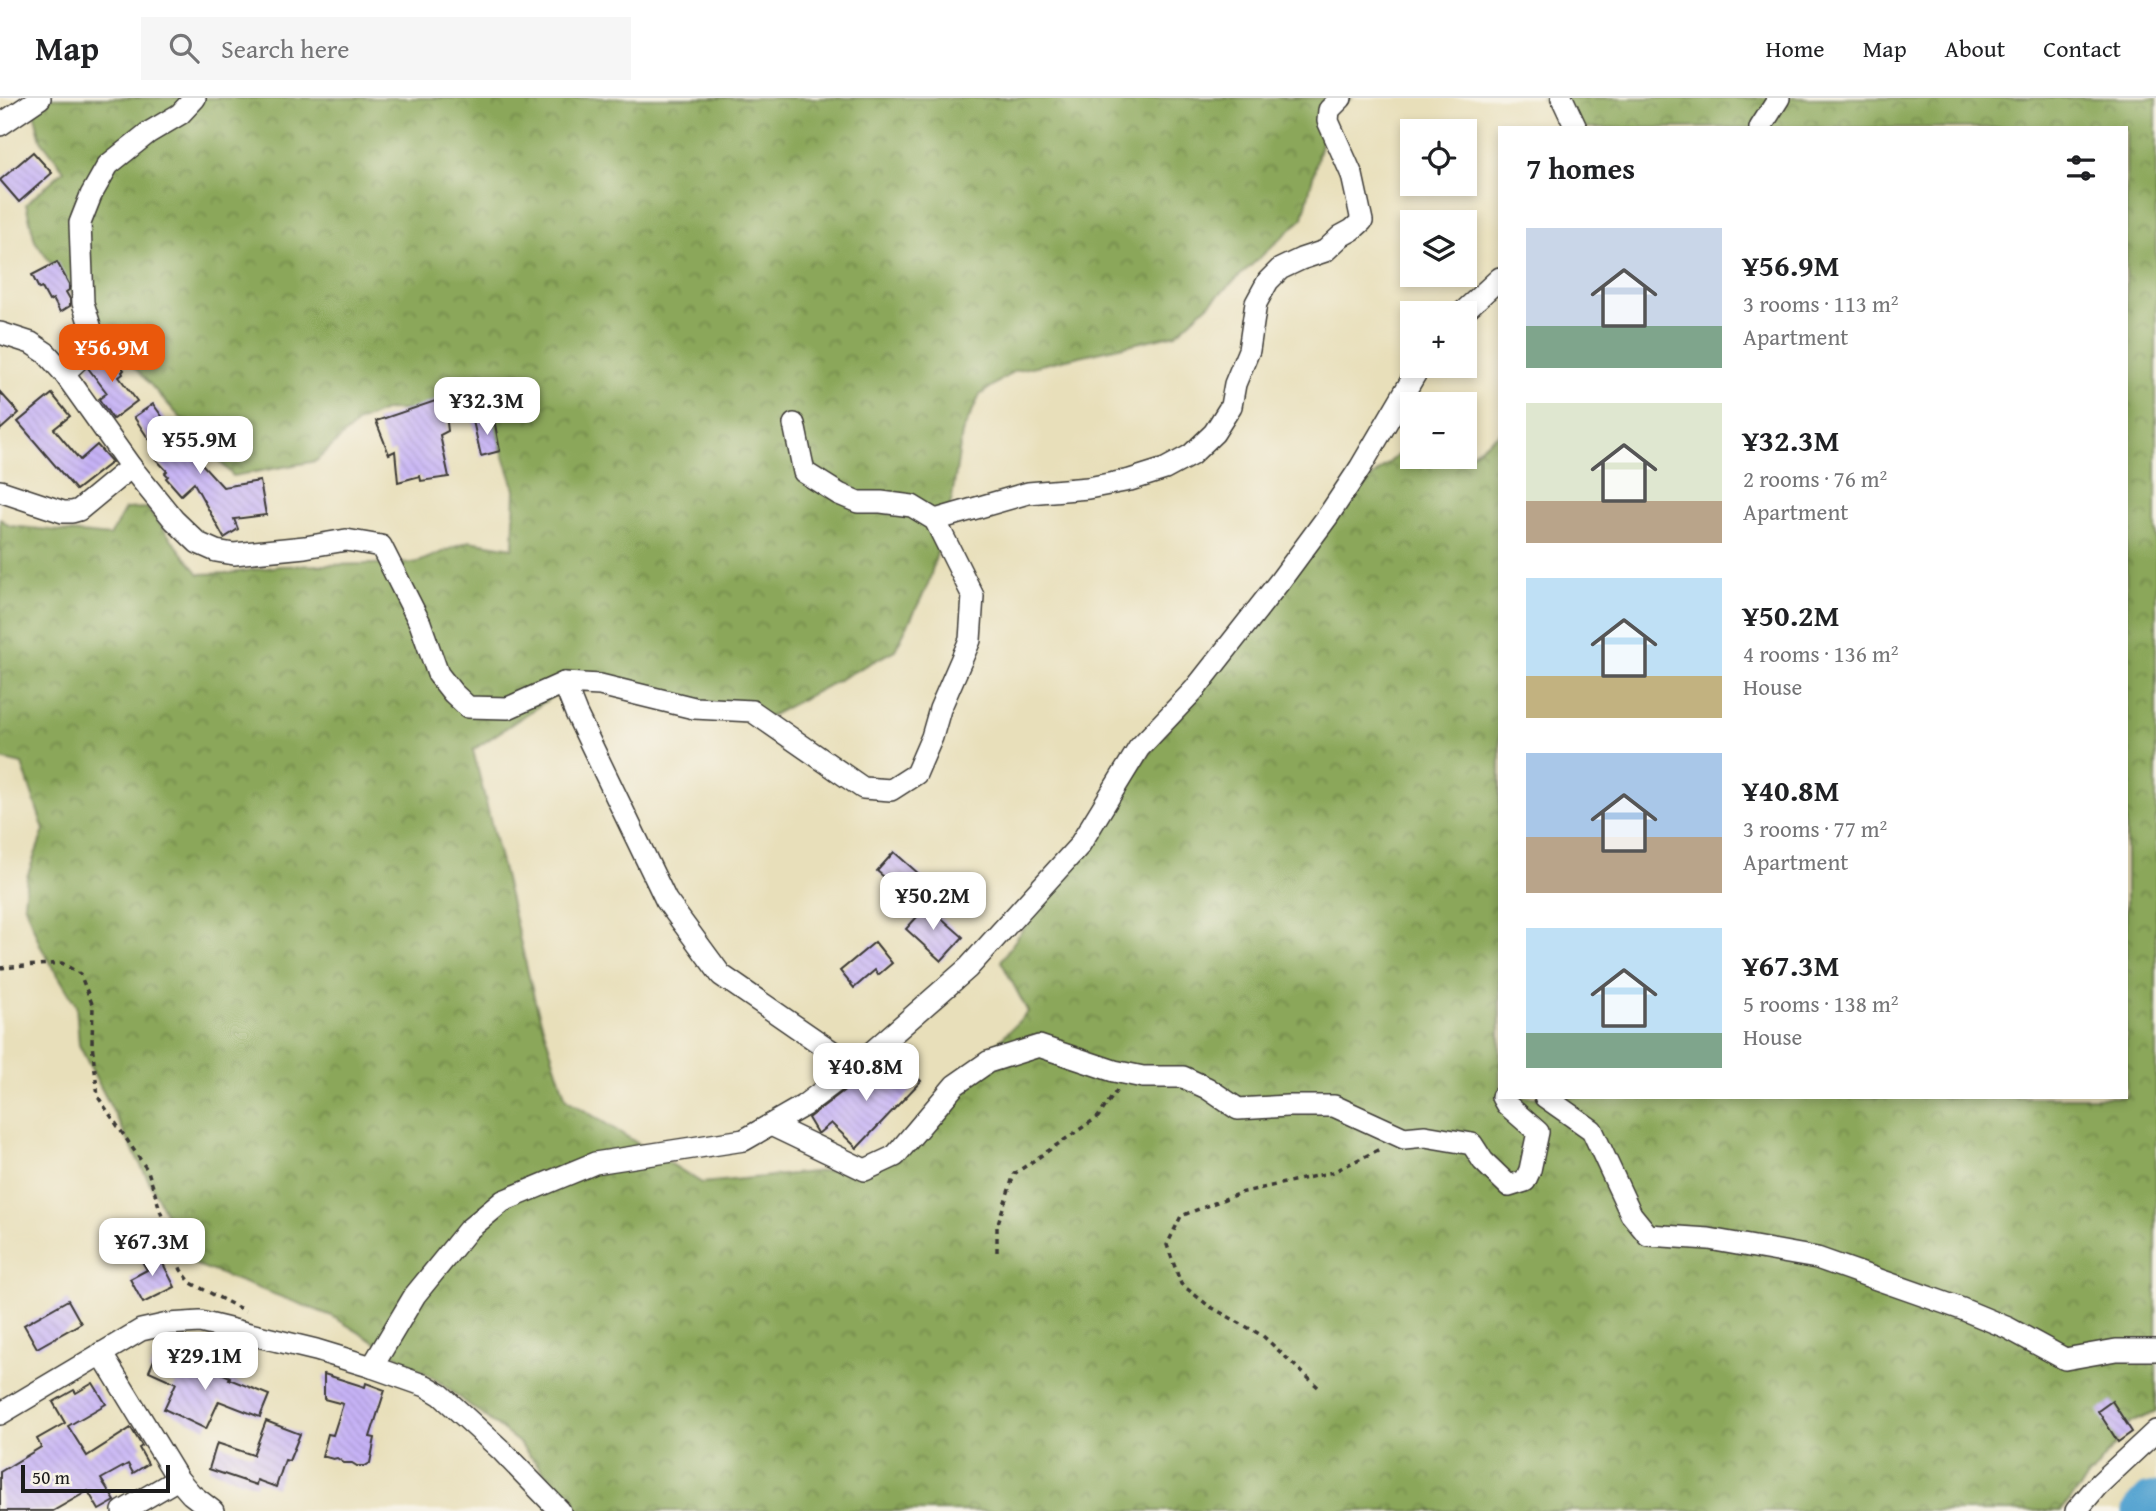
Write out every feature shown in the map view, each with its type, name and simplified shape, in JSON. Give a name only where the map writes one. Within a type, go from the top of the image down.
[{"type":"street","points":[[0,125],[40,98]]},
{"type":"street","points":[[64,373],[78,360],[92,332],[83,303],[80,223],[91,195],[108,165],[148,133],[180,114],[195,98]]},
{"type":"street","points":[[935,520],[1028,493],[1088,488],[1130,480],[1165,469],[1191,455],[1214,433],[1231,406],[1235,384],[1249,350],[1256,303],[1268,281],[1280,269],[1325,251],[1362,221],[1352,175],[1328,121],[1329,110],[1341,98]]},
{"type":"street","points":[[1562,98],[1575,126]]},
{"type":"street","points":[[1761,126],[1779,98]]},
{"type":"street","points":[[1475,301],[1498,280]]},
{"type":"street","points":[[0,333],[31,343],[64,373],[131,467],[174,520],[198,543],[216,551],[234,554],[346,540],[381,546],[421,622],[438,674],[468,707],[508,708],[564,683],[600,685],[694,708],[752,712],[863,788],[891,790],[916,774],[970,640],[973,596],[935,520],[912,506],[858,502],[839,494],[804,472],[794,424]]},
{"type":"street","points":[[372,1367],[415,1295],[468,1230],[503,1201],[595,1163],[744,1140],[803,1106],[856,1066],[968,968],[1079,846],[1139,748],[1195,689],[1280,581],[1360,468],[1413,378]]},
{"type":"street","points":[[0,491],[62,512],[72,512],[131,467]]},
{"type":"street","points":[[564,683],[666,900],[721,975],[856,1066]]},
{"type":"street","points":[[771,1125],[864,1170],[895,1156],[955,1085],[988,1062],[1040,1046],[1114,1072],[1143,1077],[1183,1077],[1207,1088],[1238,1109],[1334,1106],[1404,1138],[1425,1136],[1472,1144],[1483,1161],[1509,1186],[1525,1181],[1531,1170],[1538,1132],[1503,1099]]},
{"type":"street","points":[[1548,1099],[1592,1130],[1631,1214],[1648,1235],[1709,1239],[1817,1258],[1996,1323],[2065,1359],[2116,1350],[2156,1350]]},
{"type":"street","points":[[0,1414],[141,1330],[168,1324],[200,1322],[316,1350],[426,1387],[441,1395],[501,1450],[560,1511]]},
{"type":"street","points":[[100,1353],[178,1479],[213,1511]]},
{"type":"street","points":[[2076,1511],[2097,1486],[2156,1431]]},
{"type":"street","points":[[123,1511],[178,1479]]},
{"type":"path","points":[[0,968],[62,963],[80,974],[93,1006],[92,1044],[97,1097],[148,1171],[181,1270],[191,1283],[252,1314]]},
{"type":"path","points":[[996,1252],[996,1226],[1014,1174],[1098,1117],[1128,1074]]},
{"type":"path","points":[[1318,1387],[1263,1336],[1209,1306],[1181,1284],[1167,1245],[1181,1216],[1240,1193],[1333,1172],[1404,1138]]},
{"type":"green space","points":[[50,98],[1352,98],[1329,110],[1303,218],[1176,334],[1014,371],[980,395],[962,433],[952,498],[928,585],[895,650],[763,720],[573,683],[473,750],[535,1001],[566,1099],[702,1183],[873,1166],[1028,1012],[1001,961],[1099,818],[1328,516],[1398,455],[1400,454],[1400,469],[1477,469],[1477,449],[1498,434],[1498,1099],[2128,1099],[2128,126],[1563,126],[1542,98],[2156,98],[2156,1412],[2130,1423],[2118,1442],[2061,1511],[578,1511],[518,1442],[438,1381],[332,1316],[191,1263],[79,1045],[76,1005],[41,947],[24,903],[27,877],[44,830],[22,764],[0,759],[0,519],[10,526],[110,536],[125,509],[147,508],[199,574],[231,573],[280,566],[416,563],[469,541],[513,548],[515,490],[489,411],[387,410],[358,422],[316,461],[233,476],[90,318],[35,241],[26,204],[64,170],[41,140],[34,112]]},
{"type":"building","points":[[33,152],[52,173],[19,202],[0,180]]},
{"type":"building","points":[[57,262],[69,284],[69,290],[66,292],[70,299],[70,306],[60,312],[53,299],[49,301],[42,288],[39,289],[32,275]]},
{"type":"building","points":[[110,352],[124,370],[119,377],[137,401],[113,419],[99,399],[107,393],[88,368],[100,353],[103,357]]},
{"type":"building","points":[[0,392],[19,413],[0,430]]},
{"type":"building","points":[[52,394],[70,416],[54,429],[80,460],[97,445],[112,462],[76,490],[18,422]]},
{"type":"building","points":[[444,398],[448,431],[440,435],[449,477],[421,481],[420,476],[398,482],[395,451],[389,454],[376,421]]},
{"type":"building","points":[[153,404],[178,438],[223,487],[260,481],[266,515],[234,519],[238,529],[224,538],[194,483],[181,495],[166,478],[167,471],[151,454],[156,450],[134,417]]},
{"type":"building","points":[[494,419],[500,451],[481,456],[473,421]]},
{"type":"building","points":[[894,852],[927,881],[911,900],[877,871]]},
{"type":"building","points":[[922,901],[963,937],[941,961],[906,929],[917,917],[912,912]]},
{"type":"building","points":[[875,942],[892,963],[878,975],[875,970],[854,988],[840,971]]},
{"type":"building","points":[[901,1059],[921,1081],[857,1148],[831,1123],[817,1133],[808,1118],[876,1066],[885,1075]]},
{"type":"building","points":[[156,1250],[175,1287],[143,1303],[130,1279],[147,1270],[140,1258]]},
{"type":"building","points":[[68,1300],[81,1323],[37,1348],[24,1325]]},
{"type":"building","points":[[157,1353],[205,1374],[208,1367],[230,1377],[229,1379],[269,1395],[260,1417],[219,1401],[206,1429],[164,1409],[176,1383],[149,1371]]},
{"type":"building","points":[[324,1374],[365,1387],[366,1383],[385,1390],[370,1437],[375,1438],[370,1463],[365,1466],[322,1456],[328,1434],[333,1435],[343,1404],[324,1399]]},
{"type":"building","points":[[93,1383],[106,1404],[68,1426],[87,1456],[131,1428],[142,1446],[139,1448],[148,1464],[133,1473],[128,1464],[101,1479],[115,1501],[99,1510],[88,1491],[53,1511],[0,1511],[0,1472],[41,1447],[37,1439],[65,1423],[53,1402]]},
{"type":"building","points":[[2112,1401],[2132,1432],[2118,1442],[2098,1411]]},
{"type":"building","points":[[266,1421],[300,1434],[289,1461],[285,1460],[276,1487],[257,1480],[256,1485],[209,1469],[217,1443],[253,1455]]},
{"type":"waterway","points":[[2140,1511],[2150,1500],[2156,1499]]}]
